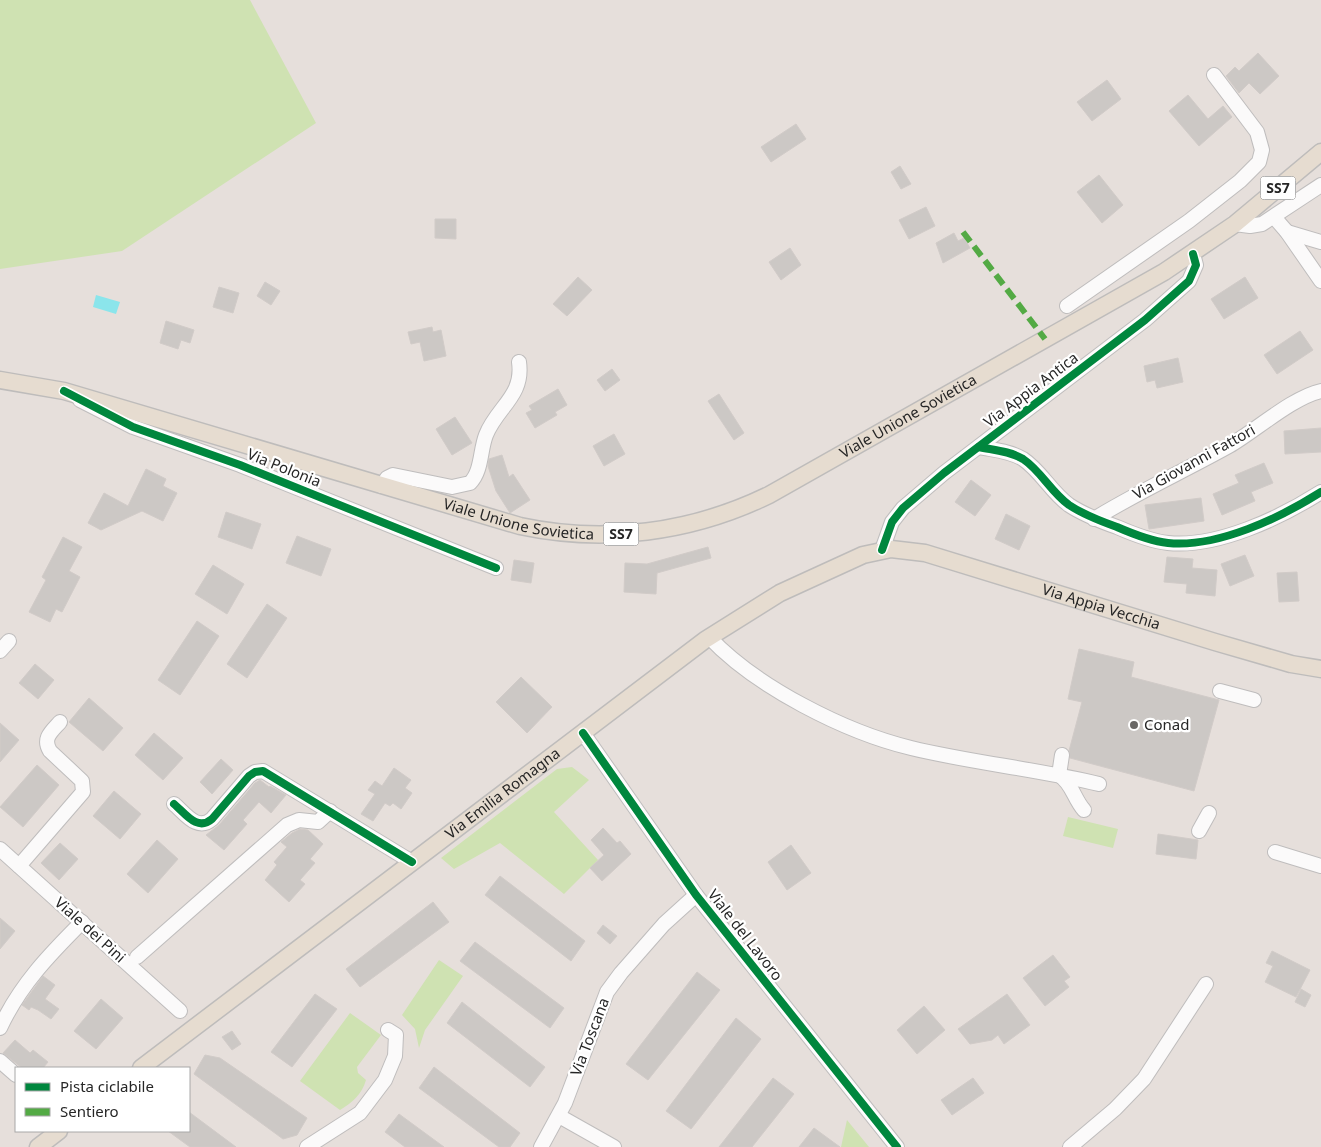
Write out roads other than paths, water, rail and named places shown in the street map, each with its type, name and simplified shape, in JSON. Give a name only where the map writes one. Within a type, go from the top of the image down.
[{"type":"main road","name":"SS7","points":[[1193,254],[1235,224],[1321,152]]},
{"type":"main road","name":"Viale Unione Sovietica","points":[[0,380],[64,391],[503,522],[552,532],[581,535],[624,534],[678,527],[724,514],[769,494],[1076,322],[1193,254]]},
{"type":"main road","name":"Via Appia Vecchia","points":[[882,550],[900,549],[925,553],[1214,642],[1291,664],[1321,669]]},
{"type":"main road","name":"Via Emilia Romagna","points":[[142,1067],[709,637],[793,586],[863,555],[882,550]]},
{"type":"main road","points":[[38,1147],[58,1132]]},
{"type":"street","points":[[1076,322],[1066,304],[1189,220],[1240,181],[1259,162],[1262,150],[1257,132],[1214,75]]},
{"type":"street","points":[[1235,224],[1258,226],[1321,185]]},
{"type":"street","points":[[1274,217],[1287,232],[1321,281]]},
{"type":"street","points":[[1287,232],[1321,242]]},
{"type":"street","name":"Via Appia Antica","points":[[882,550],[890,527],[900,512],[979,447],[1145,320],[1189,281],[1196,265],[1193,254]]},
{"type":"street","points":[[382,486],[387,478],[393,475],[452,487],[470,483],[478,470],[488,430],[518,387],[519,362]]},
{"type":"street","name":"Via Polonia","points":[[64,391],[139,430],[240,465],[496,568]]},
{"type":"street","name":"Via Giovanni Fattori","points":[[1094,519],[1135,494],[1230,445],[1306,397],[1321,391]]},
{"type":"street","points":[[979,447],[1006,452],[1023,459],[1064,501],[1094,519],[1157,541],[1185,543],[1256,526],[1288,513],[1321,492]]},
{"type":"street","points":[[709,637],[725,654],[762,680],[809,708],[872,736],[910,748],[1099,784]]},
{"type":"street","points":[[1220,691],[1254,700]]},
{"type":"street","points":[[20,866],[83,792],[82,780],[50,751],[47,745],[49,735],[60,722]]},
{"type":"street","name":"Viale del Lavoro","points":[[583,733],[696,895],[896,1147]]},
{"type":"street","points":[[1059,775],[1062,755]]},
{"type":"street","points":[[174,804],[195,822],[205,824],[212,819],[249,776],[259,770],[272,775],[412,862]]},
{"type":"street","points":[[1059,775],[1069,784],[1078,804],[1084,810]]},
{"type":"street","points":[[137,957],[288,825],[299,820],[318,822],[330,811]]},
{"type":"street","points":[[1199,831],[1209,813]]},
{"type":"street","name":"Viale dei Pini","points":[[0,848],[180,1011]]},
{"type":"street","points":[[1275,852],[1321,866]]},
{"type":"street","name":"Via Toscana","points":[[541,1147],[559,1116],[598,1012],[611,986],[664,924],[696,895]]},
{"type":"street","points":[[0,1028],[31,976],[82,922]]},
{"type":"street","points":[[1070,1147],[1115,1109],[1144,1079],[1206,984]]},
{"type":"street","points":[[307,1147],[360,1113],[385,1080],[395,1056],[396,1042],[396,1035],[388,1030]]},
{"type":"street","points":[[0,1061],[15,1074]]},
{"type":"street","points":[[559,1116],[614,1147]]},
{"type":"water","points":[[96,295],[120,302],[116,314],[93,307]]},
{"type":"place","name":"Conad","points":[[1134,725]]}]
